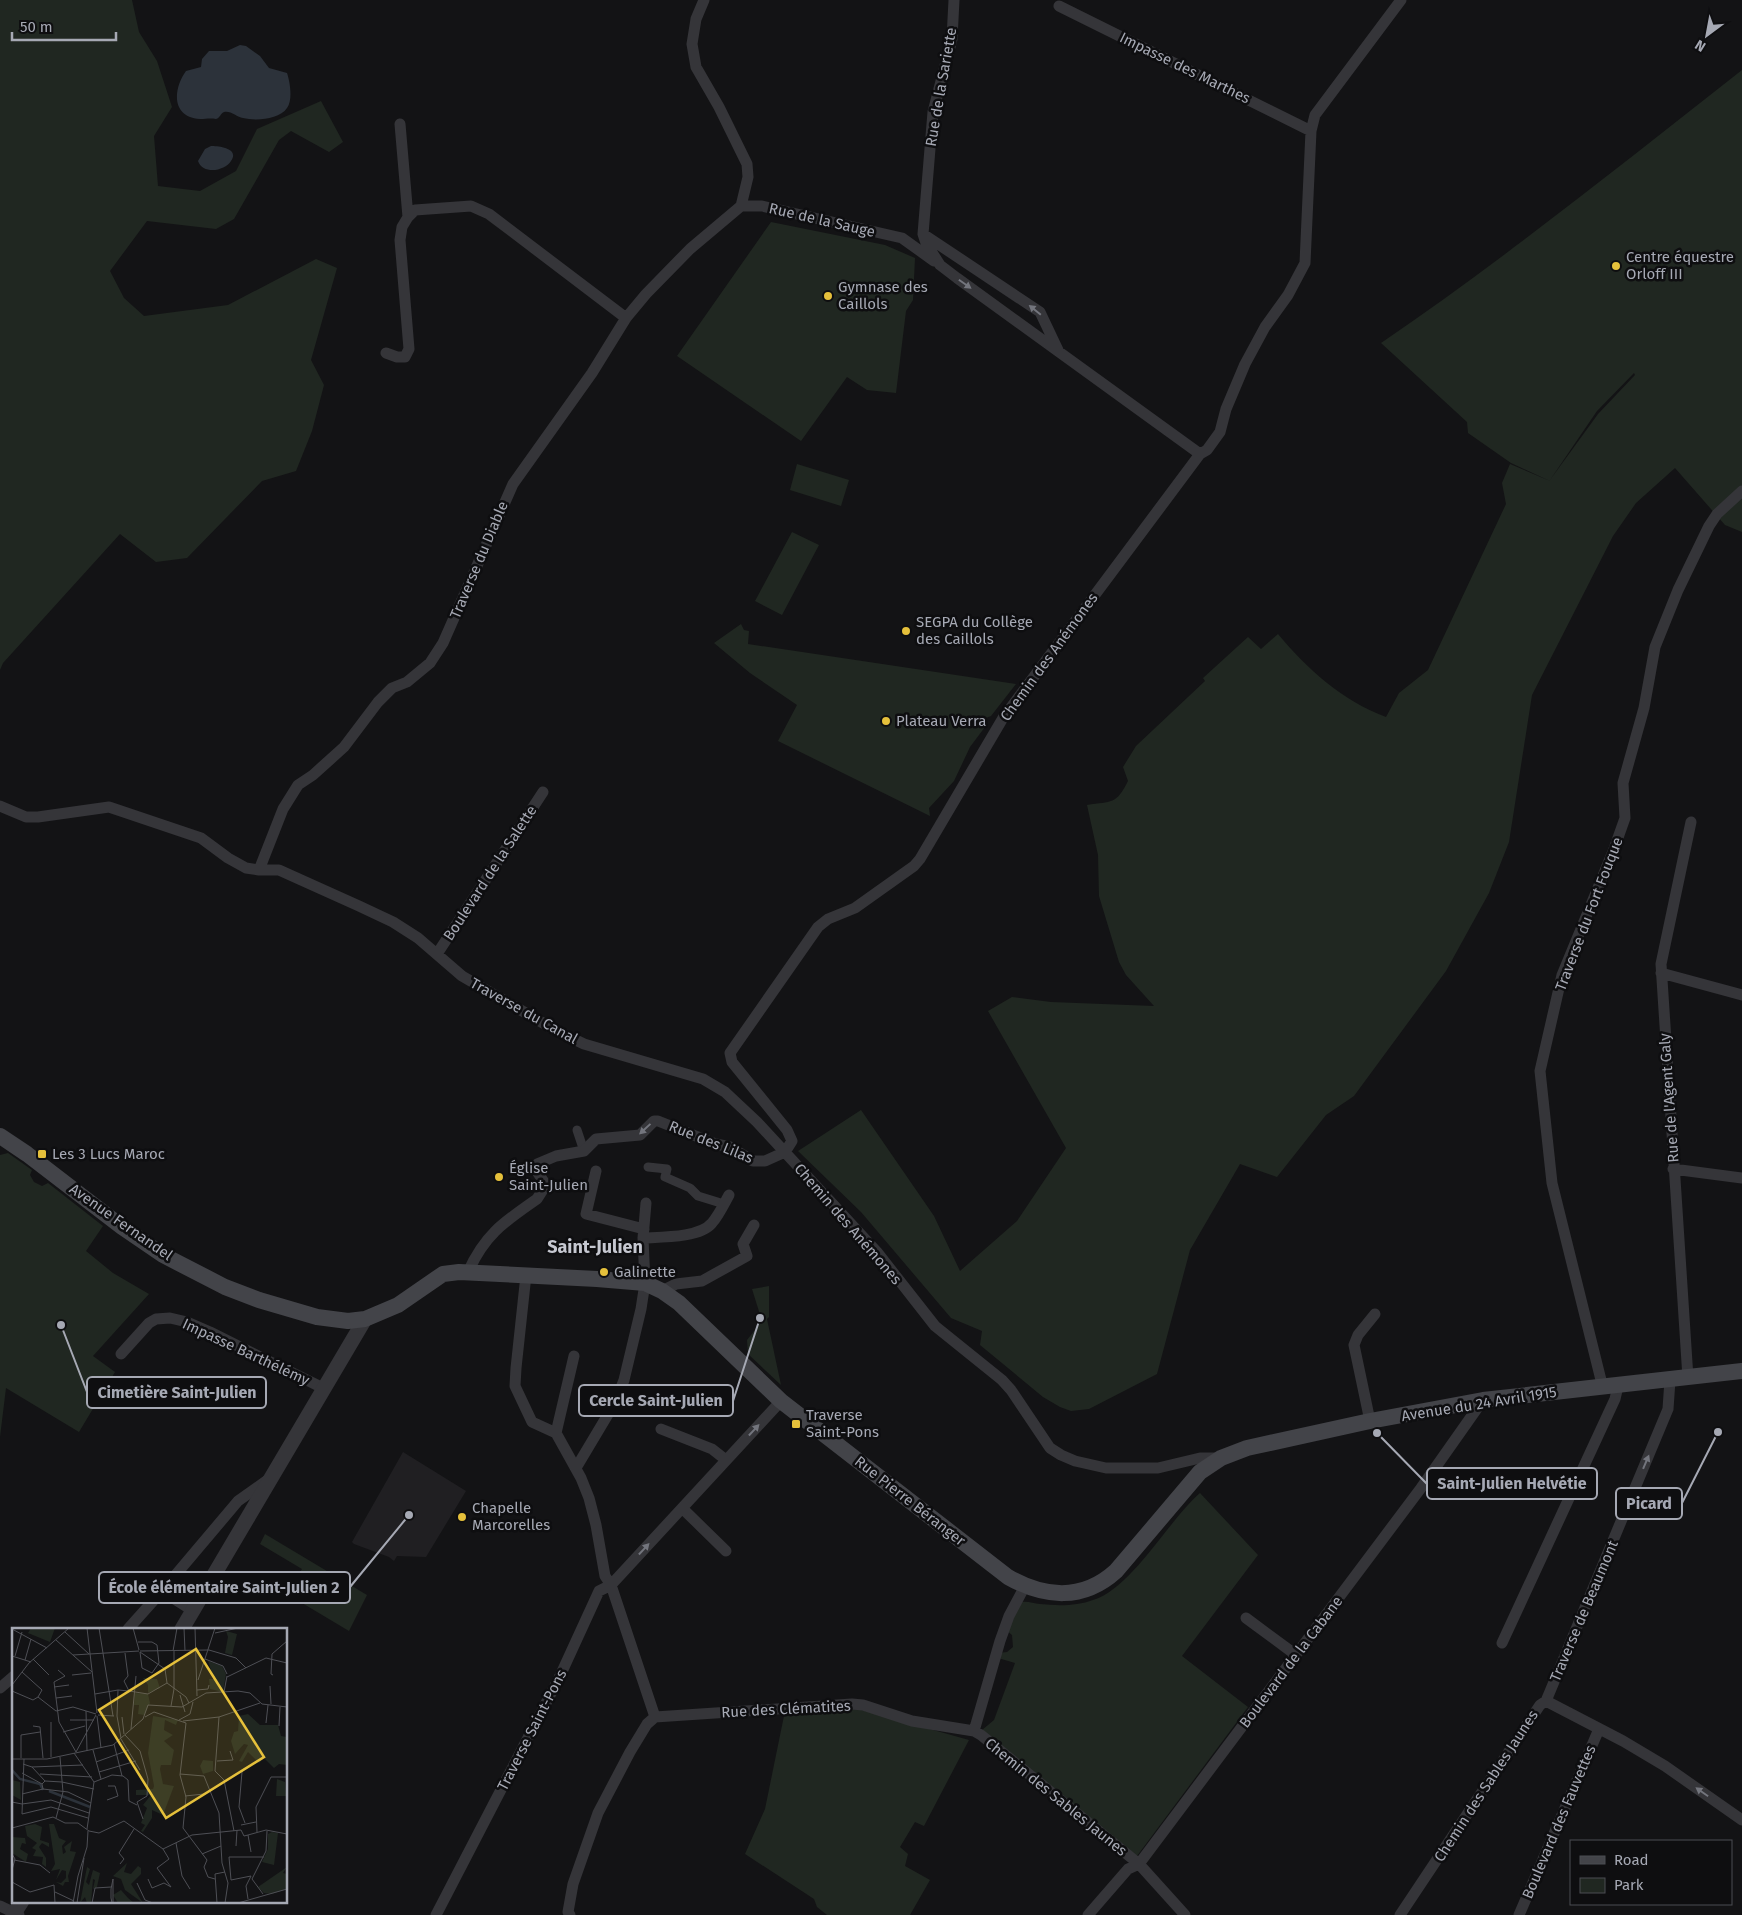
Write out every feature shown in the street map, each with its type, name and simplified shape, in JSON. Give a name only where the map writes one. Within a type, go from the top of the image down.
[{"type":"main road","name":"Avenue Fernandel","points":[[0,1136],[27,1154],[122,1227],[163,1255],[226,1287],[259,1300],[318,1318],[348,1321],[365,1319]]},
{"type":"main road","name":"Rue Pierre Béranger","points":[[365,1319],[398,1305],[444,1274],[468,1272],[646,1283],[679,1303],[781,1401],[1008,1577],[1025,1586],[1059,1594],[1091,1588],[1106,1580],[1126,1560],[1192,1479],[1221,1458]]},
{"type":"main road","name":"Avenue du 24 Avril 1915","points":[[1221,1458],[1247,1448],[1370,1421],[1483,1400],[1742,1371]]},
{"type":"street","points":[[704,0],[696,19],[692,44],[696,67],[719,107],[746,164],[748,177],[741,206]]},
{"type":"street","name":"Rue de la Sariette","points":[[954,0],[952,39],[933,112],[924,234],[926,243],[940,265],[1200,454]]},
{"type":"street","name":"Chemin des Anémones","points":[[1221,1458],[1200,1458],[1158,1468],[1106,1468],[1075,1461],[1050,1448],[1011,1390],[1002,1380],[935,1326],[877,1252],[785,1152],[792,1141],[787,1130],[732,1062],[730,1053],[818,927],[828,919],[855,908],[914,866],[920,859],[1003,718],[1200,454],[1207,450],[1220,432],[1226,408],[1245,364],[1265,327],[1288,295],[1304,263],[1311,131],[1315,114],[1401,0]]},
{"type":"street","name":"Impasse des Marthes","points":[[1059,6],[1311,131]]},
{"type":"street","points":[[400,124],[408,217]]},
{"type":"street","points":[[386,353],[397,357],[405,357],[409,349],[400,240],[402,227],[415,210],[470,206],[489,214],[626,318]]},
{"type":"street","name":"Rue de la Sauge","points":[[741,206],[762,206],[902,238],[940,265]]},
{"type":"street","name":"Traverse du Diable","points":[[259,870],[283,809],[298,785],[313,775],[344,747],[378,702],[392,688],[407,682],[430,663],[443,642],[513,484],[592,372],[626,318],[646,294],[690,249],[741,206]]},
{"type":"street","name":"Rue de la Sauge","points":[[902,238],[924,234]]},
{"type":"street","name":"Rue de la Sariette","points":[[924,234],[1040,312],[1059,351]]},
{"type":"street","name":"Traverse du Fort Fouque","points":[[1610,1387],[1552,1183],[1540,1071],[1562,975],[1614,850],[1625,818],[1623,783],[1644,708],[1655,647],[1678,590],[1709,526],[1717,514],[1742,491]]},
{"type":"street","name":"Boulevard de la Salette","points":[[437,954],[543,792]]},
{"type":"street","points":[[0,806],[26,817],[109,807],[201,838],[228,858],[246,868],[259,870]]},
{"type":"street","name":"Rue de l'Agent Galy","points":[[1688,1378],[1661,964],[1691,822]]},
{"type":"street","name":"Traverse du Canal","points":[[259,870],[279,870],[359,906],[418,938],[462,976],[555,1030],[584,1044],[703,1079],[714,1084],[735,1099],[785,1152]]},
{"type":"street","points":[[1661,973],[1742,995]]},
{"type":"street","name":"Rue des Lilas","points":[[584,1150],[596,1139],[640,1135],[654,1121],[658,1121],[716,1144],[730,1147],[754,1161],[765,1161],[785,1152]]},
{"type":"street","points":[[468,1272],[477,1252],[496,1229],[537,1199],[544,1188],[544,1182],[542,1176],[536,1170],[537,1164],[556,1156],[584,1150],[577,1130]]},
{"type":"street","points":[[596,1171],[586,1214],[643,1233],[683,1236],[706,1229],[712,1224],[726,1200],[698,1196],[690,1188],[665,1177],[667,1169],[648,1167]]},
{"type":"street","points":[[1673,1168],[1742,1178]]},
{"type":"street","points":[[576,1468],[620,1392],[642,1308],[646,1283],[643,1233],[646,1203]]},
{"type":"street","points":[[662,1291],[676,1284],[702,1281],[747,1256],[743,1244],[754,1225]]},
{"type":"street","points":[[526,1275],[515,1386],[532,1422],[556,1434],[576,1468],[590,1498],[605,1576],[611,1585],[655,1717],[647,1724],[634,1745],[598,1813],[573,1884],[568,1912],[570,1915]]},
{"type":"street","points":[[1370,1421],[1354,1345],[1358,1335],[1375,1314]]},
{"type":"street","name":"Impasse Barthélémy","points":[[121,1354],[149,1323],[156,1319],[170,1318],[187,1322],[210,1332],[325,1390]]},
{"type":"street","points":[[183,1628],[325,1390],[365,1319]]},
{"type":"street","points":[[556,1434],[574,1356]]},
{"type":"street","name":"Traverse de Beaumont","points":[[1546,1701],[1668,1409],[1670,1380]]},
{"type":"street","points":[[1502,1643],[1615,1398],[1610,1387]]},
{"type":"street","name":"Boulevard de la Cabane","points":[[1088,1915],[1128,1869],[1138,1864],[1416,1496],[1483,1400]]},
{"type":"street","name":"Traverse Saint-Pons","points":[[436,1915],[560,1676],[599,1590],[611,1585],[781,1401]]},
{"type":"street","points":[[661,1429],[712,1449],[726,1460]]},
{"type":"street","points":[[129,1628],[238,1502],[272,1476]]},
{"type":"street","points":[[682,1508],[726,1551]]},
{"type":"street","points":[[974,1731],[1000,1641],[1009,1616],[1025,1586]]},
{"type":"street","points":[[162,1591],[192,1610]]},
{"type":"street","points":[[1246,1618],[1296,1655]]},
{"type":"street","points":[[0,1688],[12,1678]]},
{"type":"street","name":"Chemin des Sables Jaunes","points":[[1400,1915],[1540,1705],[1546,1701],[1665,1766],[1742,1820]]},
{"type":"street","name":"Rue des Clématites","points":[[655,1717],[852,1704],[863,1705],[912,1721],[974,1731]]},
{"type":"street","name":"Boulevard des Fauvettes","points":[[1519,1915],[1599,1729]]},
{"type":"street","name":"Chemin des Sables Jaunes","points":[[974,1731],[1011,1758],[1138,1864],[1185,1915]]},
{"type":"street","points":[[0,1906],[17,1911]]},
{"type":"shaded area","points":[[240,45],[246,46],[260,56],[269,68],[287,73],[290,96],[287,108],[278,115],[260,119],[243,118],[224,112],[216,119],[200,119],[184,113],[179,108],[177,94],[186,71],[201,67],[202,59],[209,51],[227,51]]},
{"type":"shaded area","points":[[211,146],[223,147],[233,153],[231,161],[219,169],[209,170],[204,168],[198,161],[205,149]]},
{"type":"shaded area","points":[[403,1452],[466,1491],[426,1557],[397,1556],[394,1561],[389,1557],[352,1542]]},
{"type":"green space","points":[[0,0],[132,0],[139,32],[157,61],[172,107],[154,136],[158,186],[200,191],[236,171],[257,129],[321,101],[343,142],[329,152],[291,131],[279,140],[234,219],[216,229],[147,221],[110,271],[124,298],[144,316],[228,305],[316,259],[337,268],[311,360],[324,385],[312,431],[296,471],[262,481],[187,558],[156,562],[120,534],[3,663],[0,670]]},
{"type":"green space","points":[[1742,70],[1742,532],[1725,525],[1675,468],[1636,503],[1613,536],[1532,695],[1509,842],[1489,893],[1446,971],[1354,1096],[1326,1115],[1277,1177],[1240,1164],[1190,1250],[1157,1374],[1089,1409],[1071,1411],[1060,1407],[1043,1397],[980,1345],[982,1331],[951,1318],[861,1212],[798,1151],[861,1110],[934,1216],[960,1271],[1017,1221],[1066,1148],[988,1011],[1012,997],[1051,1002],[1154,1006],[1126,975],[1119,962],[1099,896],[1098,855],[1087,805],[1108,802],[1120,794],[1128,781],[1123,767],[1136,746],[1205,681],[1203,678],[1248,637],[1261,649],[1278,634],[1327,683],[1355,702],[1386,717],[1399,693],[1428,670],[1506,504],[1502,483],[1510,464],[1550,481],[1511,463],[1468,433],[1467,422],[1381,343],[1519,244]],"holes":[[[1634,373],[1635,375],[1598,414],[1550,480],[1597,411]]]},
{"type":"green space","points":[[771,222],[885,245],[915,258],[913,300],[906,311],[896,393],[867,390],[847,377],[801,441],[677,356]]},
{"type":"green space","points":[[797,464],[849,480],[841,506],[790,490]]},
{"type":"green space","points":[[792,532],[819,545],[782,615],[755,601]]},
{"type":"green space","name":"Plateau Verra","points":[[741,624],[744,630],[749,631],[748,644],[1016,684],[991,716],[983,719],[985,727],[970,747],[954,781],[929,808],[930,816],[778,741],[797,705],[750,673],[714,643]]},
{"type":"green space","points":[[8,1153],[32,1170],[30,1175],[34,1182],[42,1186],[48,1183],[103,1226],[86,1251],[113,1273],[149,1294],[93,1356],[115,1372],[79,1432],[6,1388],[0,1437],[0,1155]]},
{"type":"green space","points":[[769,1286],[769,1317],[767,1319],[781,1385],[748,1354],[747,1340],[762,1321],[752,1289]]},
{"type":"green space","points":[[1200,1493],[1258,1555],[1182,1656],[1248,1707],[1137,1856],[982,1730],[994,1720],[1015,1663],[998,1658],[999,1653],[1007,1652],[1013,1647],[1012,1635],[1006,1630],[1022,1602],[1054,1605],[1074,1604],[1093,1600],[1107,1593],[1121,1583],[1135,1569]]},
{"type":"green space","points":[[265,1534],[367,1595],[349,1631],[287,1594],[302,1569],[260,1544]]},
{"type":"green space","points":[[858,1709],[969,1740],[924,1826],[915,1822],[900,1847],[908,1854],[905,1866],[930,1880],[910,1915],[827,1915],[817,1907],[814,1899],[745,1854],[765,1809],[785,1711]]},
{"type":"place","name":"Centre équestre Orloff III","points":[[1616,266]]},
{"type":"place","name":"Gymnase des Caillols","points":[[828,296]]},
{"type":"place","name":"SEGPA du Collège des Caillols","points":[[906,631]]},
{"type":"place","name":"Plateau Verra","points":[[886,721]]},
{"type":"place","name":"Les 3 Lucs Maroc","points":[[42,1154]]},
{"type":"place","name":"Église Saint-Julien","points":[[499,1177]]},
{"type":"place","name":"Galinette","points":[[604,1272]]},
{"type":"place","name":"Cercle Saint-Julien","points":[[760,1318]]},
{"type":"place","name":"Cimetière Saint-Julien","points":[[61,1325]]},
{"type":"place","name":"Traverse Saint-Pons","points":[[796,1424]]},
{"type":"place","name":"Picard","points":[[1718,1432]]},
{"type":"place","name":"Saint-Julien Helvétie","points":[[1377,1433]]},
{"type":"place","name":"École élémentaire Saint-Julien 2","points":[[409,1515]]},
{"type":"place","name":"Chapelle Marcorelles","points":[[462,1517]]},
{"type":"district","name":"Saint-Julien","points":[[595,1247]]}]
